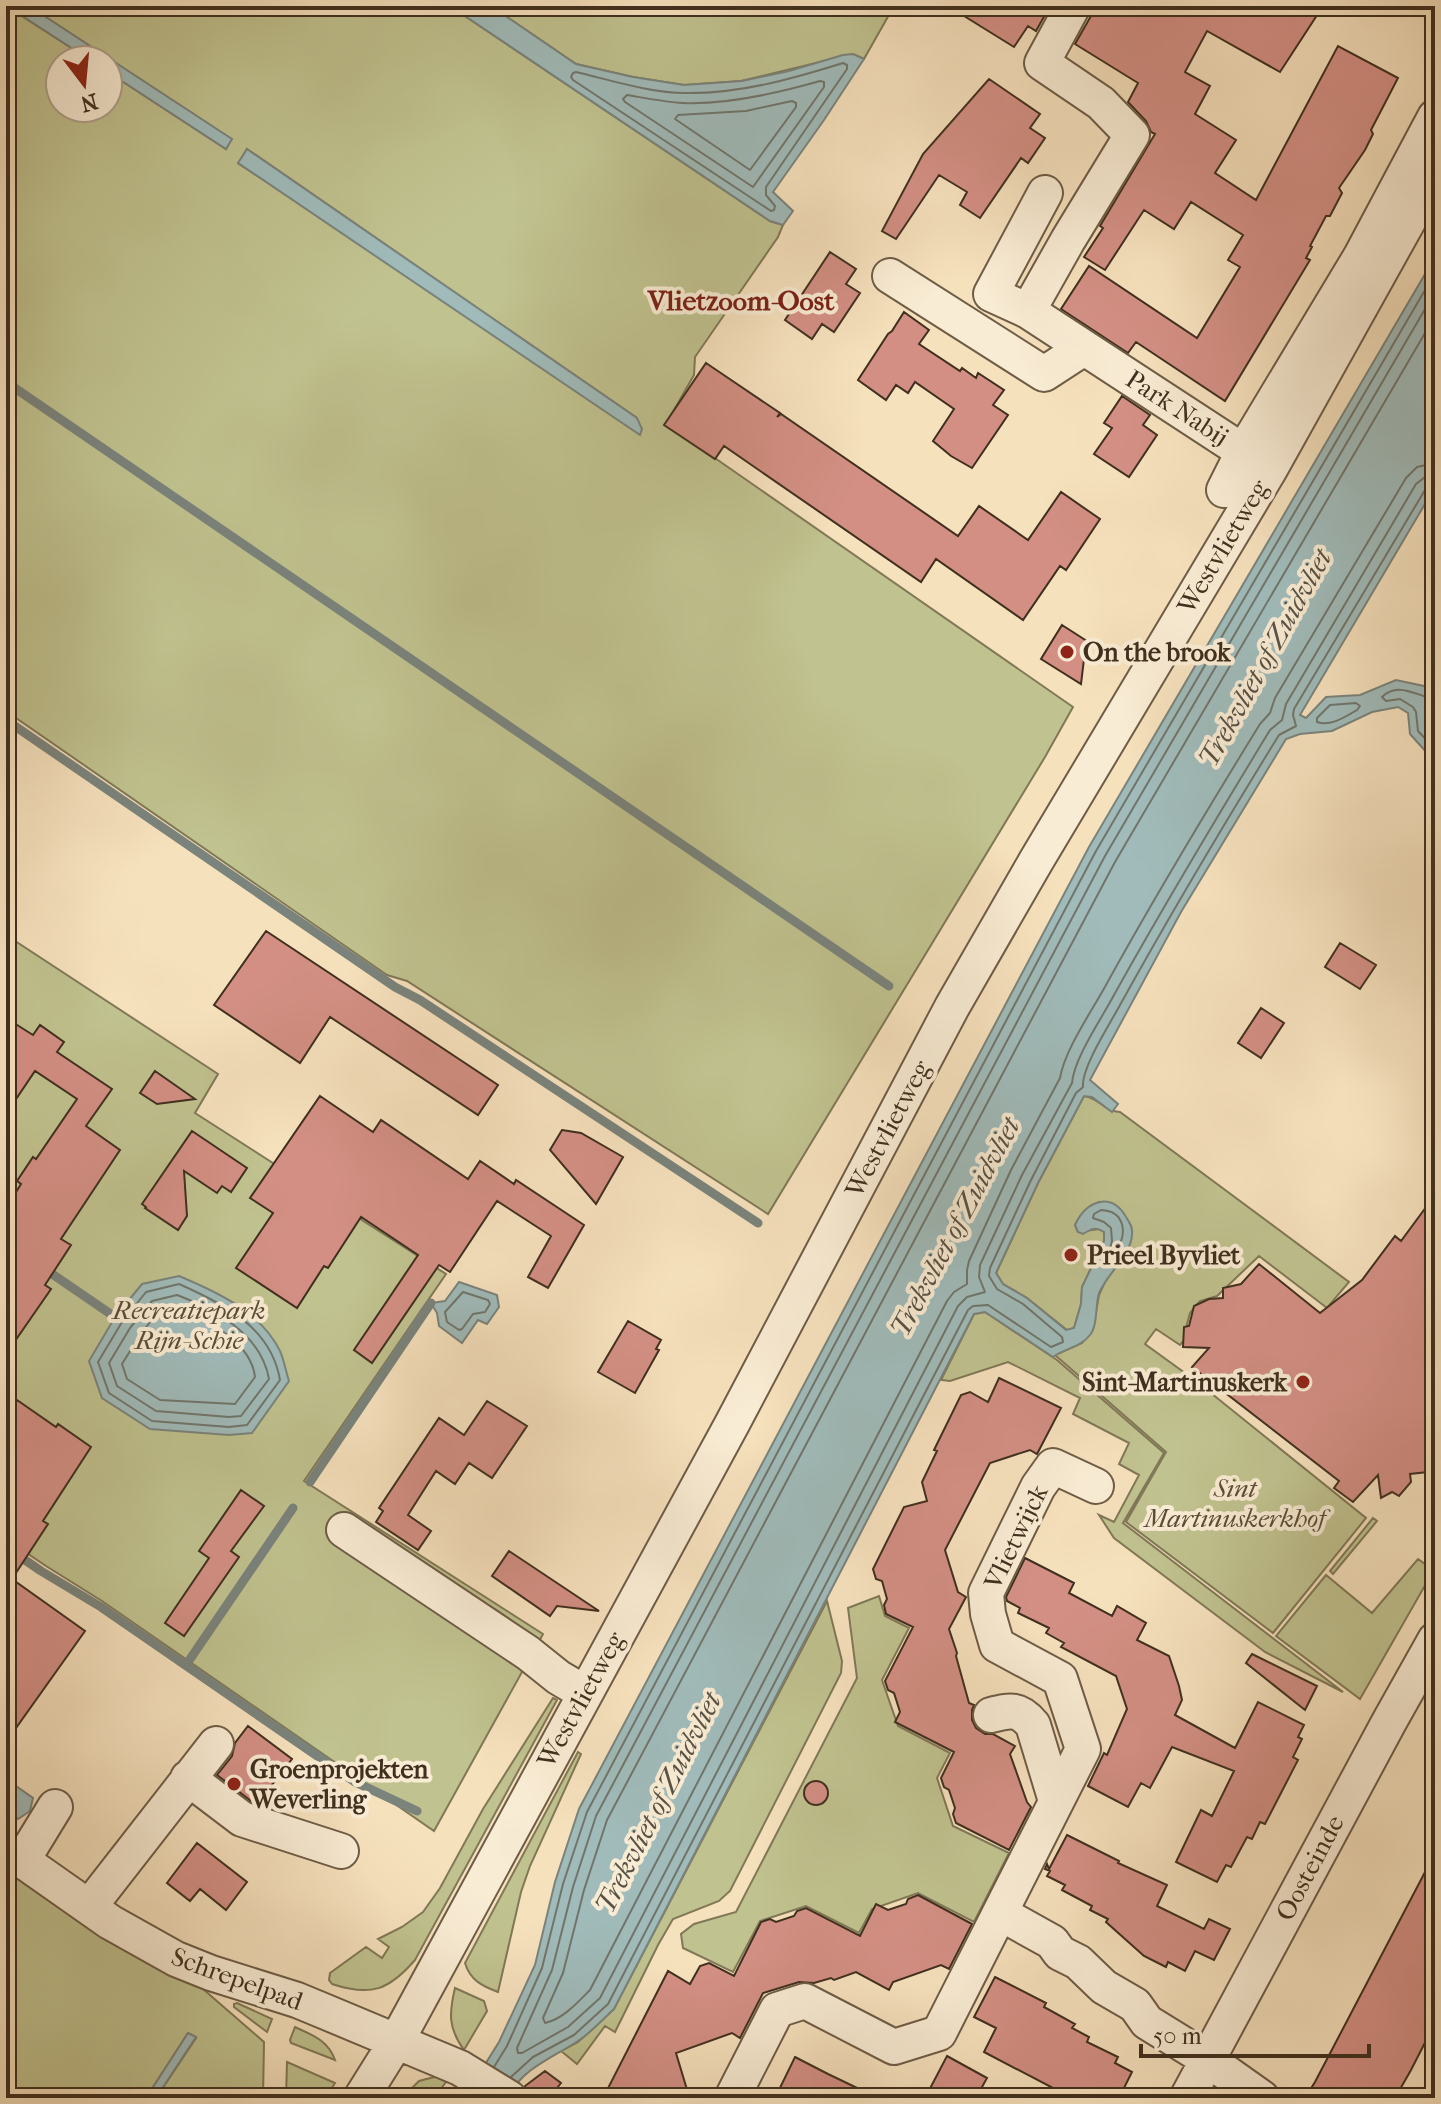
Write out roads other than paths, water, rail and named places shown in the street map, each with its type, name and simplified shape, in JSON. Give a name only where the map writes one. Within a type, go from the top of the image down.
[{"type":"street","points":[[1028,311],[1132,135],[1101,103],[1042,63],[1073,6]]},
{"type":"street","name":"Westvlietweg","points":[[361,2098],[396,2042],[739,1410],[952,1007],[1051,836],[1256,460],[1435,117]]},
{"type":"street","name":"Westvlietweg","points":[[1224,490],[1256,460],[1435,173]]},
{"type":"street","points":[[972,327],[1045,193]]},
{"type":"street","points":[[890,276],[1044,374],[1084,348]]},
{"type":"street","name":"Park Nabij","points":[[991,294],[1028,311],[1256,460]]},
{"type":"street","name":"Vlietwijck","points":[[732,2098],[777,2010],[805,2001],[894,2047],[939,2033],[1083,1749],[1060,1679],[997,1645],[986,1593],[1038,1487],[1053,1466],[1096,1486]]},
{"type":"street","points":[[344,1530],[585,1693]]},
{"type":"street","name":"Oosteinde","points":[[1187,2098],[1435,1640]]},
{"type":"street","points":[[991,1715],[1018,1712],[1033,1725],[1056,1801]]},
{"type":"street","points":[[89,1907],[216,1744]]},
{"type":"street","points":[[188,1778],[242,1819],[341,1851]]},
{"type":"street","points":[[14,1855],[55,1807]]},
{"type":"street","name":"Schrepelpad","points":[[14,1855],[110,1922],[176,1959],[297,2000],[460,2068],[509,2098]]},
{"type":"street","points":[[1000,1913],[1052,1942],[1060,1953],[1078,1962],[1104,1987],[1135,2005],[1147,2022],[1262,2098]]},
{"type":"water","points":[[7,6],[29,6],[87,44],[65,44]]},
{"type":"water","points":[[450,6],[491,6],[576,64],[684,85],[742,81],[843,55],[853,54],[864,59],[773,192],[793,211],[783,225],[770,221]]},
{"type":"water","points":[[124,68],[232,139],[226,149],[124,82]]},
{"type":"water","points":[[247,149],[637,418],[642,429],[640,435],[238,163]]},
{"type":"water","name":"Trekvliet of Zuidvliet","points":[[1435,257],[1435,487],[1300,715],[1306,718],[1326,697],[1360,695],[1396,680],[1424,686],[1435,692],[1435,758],[1410,734],[1408,713],[1398,707],[1372,712],[1332,731],[1300,734],[1286,739],[1181,912],[1090,1080],[1118,1104],[1112,1112],[1092,1097],[1084,1096],[1038,1183],[996,1273],[1003,1284],[1027,1298],[1066,1330],[1074,1328],[1082,1287],[1104,1241],[1101,1230],[1094,1229],[1083,1234],[1078,1232],[1075,1225],[1092,1205],[1099,1202],[1113,1204],[1130,1223],[1131,1241],[1099,1293],[1093,1331],[1082,1342],[1053,1357],[985,1312],[974,1314],[614,2009],[591,2031],[529,2072],[506,2098],[464,2098],[499,2042],[535,1965],[555,1882],[579,1809],[1089,847]]},
{"type":"water","points":[[179,1276],[223,1296],[250,1314],[272,1337],[280,1351],[289,1381],[252,1433],[229,1435],[150,1429],[102,1398],[89,1361],[115,1317],[142,1284]]},
{"type":"water","points":[[459,1282],[497,1295],[499,1307],[487,1324],[478,1320],[462,1343],[439,1326],[431,1303],[445,1301]]},
{"type":"water","points":[[6,1779],[33,1798],[30,1811],[18,1819],[6,1810]]},
{"type":"water","points":[[188,2033],[196,2037],[156,2098],[146,2098]]},
{"type":"waterway","points":[[6,382],[889,986]]},
{"type":"waterway","points":[[6,720],[395,987],[420,1000],[758,1223]]},
{"type":"waterway","points":[[42,1267],[115,1317]]},
{"type":"waterway","points":[[310,1482],[431,1303]]},
{"type":"waterway","points":[[186,1665],[293,1508]]},
{"type":"waterway","points":[[6,1547],[101,1607],[355,1782],[417,1811]]},
{"type":"place","name":"On the brook","points":[[1067,652]]},
{"type":"place","name":"Prieel Byvliet","points":[[1071,1255]]},
{"type":"place","name":"Sint-Martinuskerk","points":[[1303,1382]]},
{"type":"place","name":"Groenprojekten Weverling","points":[[234,1784]]},
{"type":"district","name":"Vlietzoom-Oost","points":[[741,300]]},
{"type":"park label","name":"Recreatiepark Rijn-Schie","points":[[189,1325]]},
{"type":"park label","name":"Sint Martinuskerkhof","points":[[1235,1503]]}]
